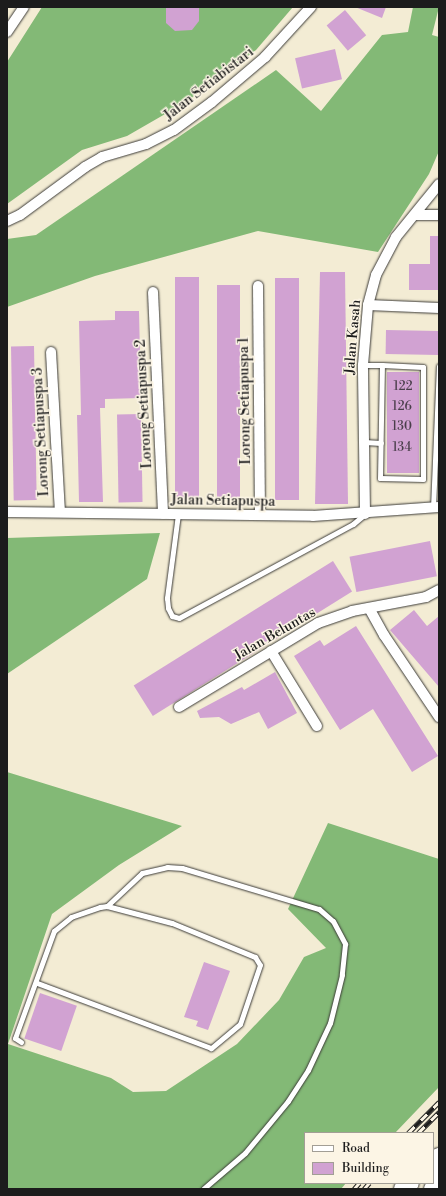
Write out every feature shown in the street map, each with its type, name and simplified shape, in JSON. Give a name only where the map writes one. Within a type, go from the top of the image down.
[{"type":"highway","points":[[433,1189],[439,1180]]},
{"type":"street","points":[[7,32],[24,7]]},
{"type":"street","name":"Jalan Setiabistari","points":[[7,221],[20,215],[85,167],[102,157],[146,144],[174,130],[212,102],[265,57],[311,7]]},
{"type":"street","name":"Jalan Kasah","points":[[365,514],[362,365],[368,305],[376,275],[396,237],[416,215],[439,184]]},
{"type":"street","points":[[416,215],[439,215]]},
{"type":"street","name":"Lorong Setiapuspa 1","points":[[258,286],[260,515]]},
{"type":"street","name":"Lorong Setiapuspa 2","points":[[153,292],[163,514]]},
{"type":"street","points":[[368,305],[439,308]]},
{"type":"street","name":"Lorong Setiapuspa 3","points":[[51,352],[60,511]]},
{"type":"street","name":"Jalan Setiapuspa","points":[[7,512],[60,511],[260,515],[365,514],[436,508]]},
{"type":"street","name":"Jalan Beluntas","points":[[179,707],[318,623],[369,608],[426,597],[439,590]]},
{"type":"street","points":[[369,608],[384,635],[439,717]]},
{"type":"street","points":[[271,651],[317,726]]},
{"type":"lane","points":[[362,365],[382,365],[424,367],[423,479],[380,478],[382,365]]},
{"type":"lane","points":[[436,508],[439,366]]},
{"type":"lane","points":[[364,442],[381,443]]},
{"type":"lane","points":[[178,514],[167,598],[168,608],[172,616],[179,618],[353,524],[365,514]]},
{"type":"lane","points":[[21,1042],[15,1038],[37,983],[54,931],[72,917],[107,906],[142,873],[167,867],[182,868],[319,909],[333,921],[345,944],[342,975],[330,1023],[308,1070],[288,1101],[245,1153],[203,1189]]},
{"type":"lane","points":[[37,983],[211,1048],[240,1024],[259,972],[260,964],[255,957],[172,923],[107,906]]},
{"type":"green space","points":[[42,7],[293,7],[256,50],[186,102],[127,136],[82,150],[7,204],[7,62]]},
{"type":"green space","points":[[413,7],[439,7],[432,35],[439,37],[439,151],[429,174],[378,252],[258,231],[95,276],[7,307],[7,239],[36,235],[276,70],[321,111],[382,35],[408,32]]},
{"type":"green space","points":[[160,533],[147,579],[7,674],[7,538]]},
{"type":"green space","points":[[7,772],[182,826],[119,865],[52,914],[8,1044],[111,1078],[133,1092],[166,1091],[237,1044],[279,1000],[304,957],[326,948],[288,909],[328,823],[439,859],[439,1087],[396,1132],[304,1132],[304,1184],[345,1184],[341,1189],[7,1189]]},
{"type":"building","points":[[166,7],[199,7],[199,21],[192,30],[175,31],[166,23]]},
{"type":"building","points":[[355,7],[386,7],[382,18]]},
{"type":"building","points":[[345,10],[366,35],[348,51],[327,25]]},
{"type":"building","points":[[335,49],[342,79],[302,88],[295,58]]},
{"type":"building","points":[[430,236],[439,236],[439,290],[409,290],[409,264],[430,264]]},
{"type":"building","points":[[320,272],[345,272],[348,504],[315,504]]},
{"type":"building","points":[[175,277],[199,277],[199,503],[175,503]]},
{"type":"building","points":[[275,278],[299,278],[299,500],[275,500]]},
{"type":"building","points":[[217,285],[240,285],[240,499],[217,499]]},
{"type":"building","points":[[115,311],[139,311],[141,398],[105,399],[105,408],[100,408],[103,502],[79,502],[77,415],[81,415],[79,321],[115,320]]},
{"type":"building","points":[[386,330],[439,331],[439,355],[386,354]]},
{"type":"building","points":[[11,346],[34,346],[37,500],[14,500]]},
{"type":"building","points":[[387,372],[419,372],[419,473],[387,473]]},
{"type":"building","points":[[117,414],[141,414],[143,502],[119,502]]},
{"type":"building","points":[[430,541],[437,576],[356,592],[350,557]]},
{"type":"building","points":[[333,561],[352,592],[153,716],[134,686]]},
{"type":"building","points":[[414,610],[427,626],[439,616],[439,687],[390,630]]},
{"type":"building","points":[[356,626],[438,756],[412,772],[373,709],[340,730],[294,656],[320,640],[324,646]]},
{"type":"building","points":[[275,672],[297,713],[268,729],[259,712],[231,724],[219,717],[200,718],[197,711],[242,687],[244,690]]},
{"type":"building","points":[[204,962],[230,971],[208,1030],[196,1026],[198,1021],[184,1017]]},
{"type":"building","points":[[40,993],[77,1006],[61,1051],[24,1038]]},
{"type":"railway","points":[[409,1132],[439,1102]]},
{"type":"railway","points":[[419,1132],[439,1112]]},
{"type":"railway","points":[[354,1189],[358,1184]]},
{"type":"railway","points":[[364,1189],[368,1184]]}]
